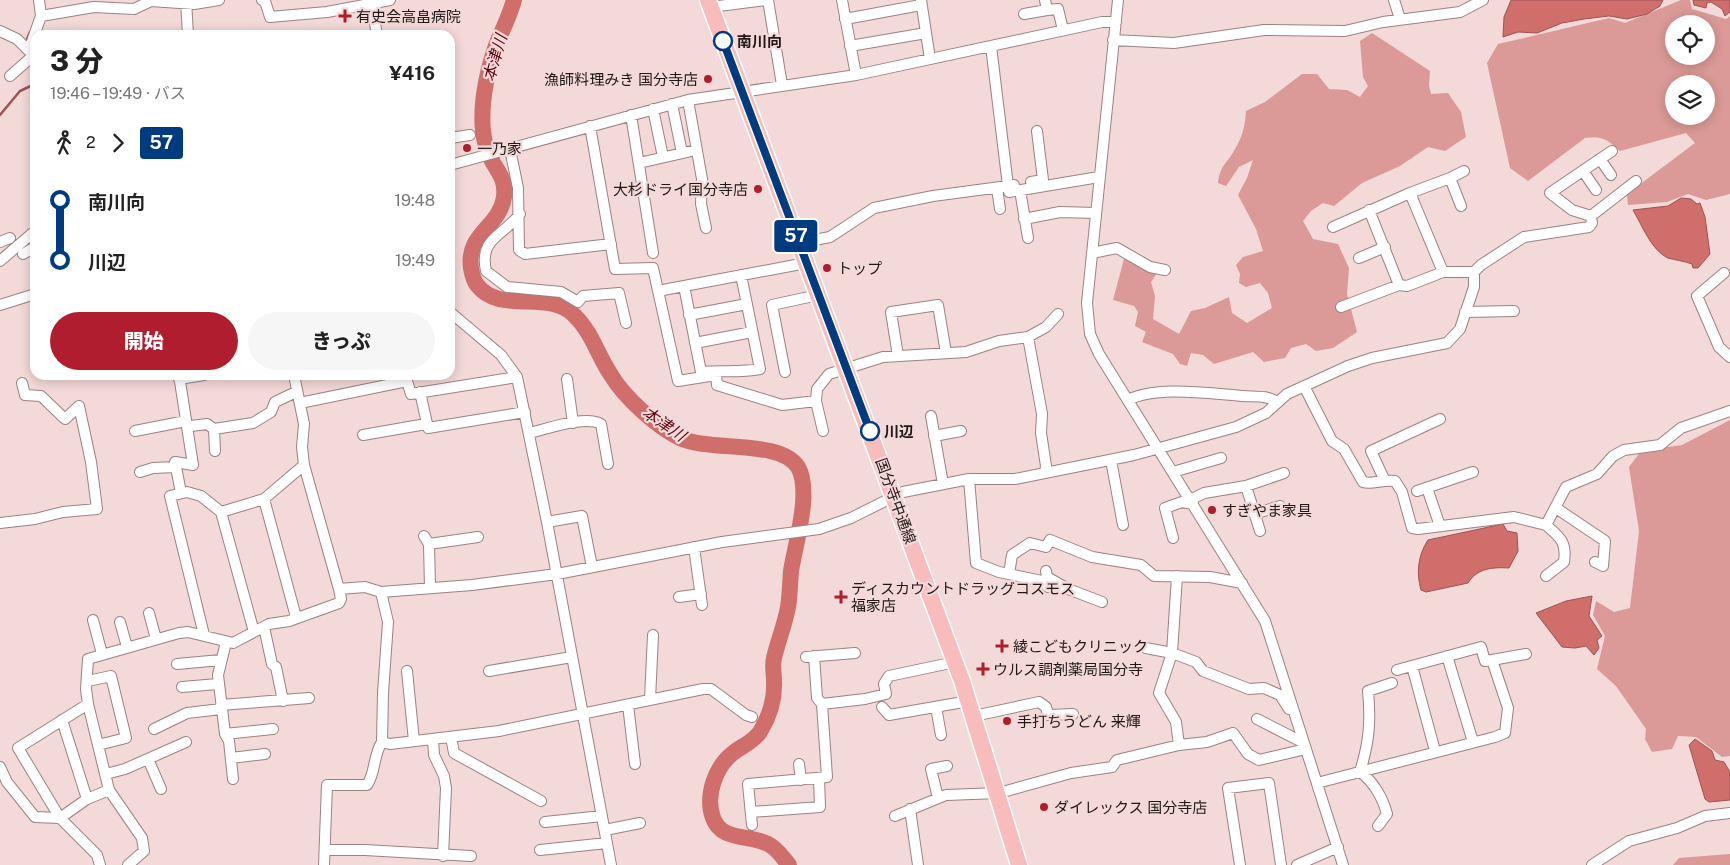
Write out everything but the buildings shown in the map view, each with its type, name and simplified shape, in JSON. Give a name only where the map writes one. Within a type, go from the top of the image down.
[{"type":"main road","name":"国分寺中通線","points":[[710,4],[955,662],[1019,865]]},
{"type":"street","points":[[37,30],[40,16],[39,0]]},
{"type":"street","points":[[40,16],[94,7],[134,9],[151,1],[186,2],[219,0]]},
{"type":"street","points":[[262,0],[265,1],[270,17],[390,0]]},
{"type":"street","points":[[710,4],[767,0],[782,85]]},
{"type":"street","points":[[842,0],[856,75]]},
{"type":"street","points":[[1118,0],[1092,253],[1087,319],[1090,334],[1099,354],[1266,621],[1343,865]]},
{"type":"street","points":[[1394,0],[1400,19]]},
{"type":"street","points":[[1113,40],[1174,43],[1264,30],[1346,31],[1400,19],[1460,12],[1483,0]]},
{"type":"street","points":[[186,2],[188,30]]},
{"type":"street","points":[[372,2],[376,30]]},
{"type":"street","points":[[845,19],[921,2],[930,59]]},
{"type":"street","points":[[1024,14],[1046,5],[1058,9],[1063,30]]},
{"type":"street","points":[[455,164],[688,100],[856,75],[1102,22],[1116,22]]},
{"type":"street","points":[[0,31],[17,39],[30,54]]},
{"type":"street","points":[[850,46],[926,33]]},
{"type":"street","points":[[991,46],[1009,192],[1099,177]]},
{"type":"street","points":[[10,76],[30,56]]},
{"type":"street","points":[[688,100],[702,178],[701,204],[706,228]]},
{"type":"street","points":[[672,104],[682,153]]},
{"type":"street","points":[[653,109],[663,157]]},
{"type":"street","points":[[631,115],[653,253]]},
{"type":"street","points":[[590,126],[616,269],[654,268],[678,381],[716,375],[718,385],[782,405],[816,401]]},
{"type":"street","points":[[799,243],[830,237],[874,208],[933,196],[1043,180],[1036,131]]},
{"type":"street","points":[[455,137],[470,135]]},
{"type":"street","points":[[510,148],[518,188],[520,214],[519,250],[525,254],[611,244]]},
{"type":"street","points":[[639,163],[696,150]]},
{"type":"street","points":[[1591,216],[1572,210],[1550,193],[1612,151]]},
{"type":"street","points":[[1600,159],[1610,175]]},
{"type":"street","points":[[1333,226],[1410,192],[1464,171]]},
{"type":"street","points":[[1583,171],[1596,190]]},
{"type":"street","points":[[1450,178],[1461,206]]},
{"type":"street","points":[[1591,216],[1636,181]]},
{"type":"street","points":[[997,188],[1000,209]]},
{"type":"street","points":[[1020,190],[1028,238]]},
{"type":"street","points":[[1410,192],[1443,272]]},
{"type":"street","points":[[1369,210],[1399,285]]},
{"type":"street","points":[[1024,219],[1060,212],[1096,213]]},
{"type":"street","points":[[520,214],[510,227],[491,240],[485,249],[486,272],[507,287],[561,292],[578,302],[583,296],[620,293],[626,323]]},
{"type":"street","points":[[1342,307],[1399,285],[1407,286],[1443,272],[1474,272],[1481,265],[1524,237],[1589,227],[1592,223],[1591,216]]},
{"type":"street","points":[[0,261],[30,235]]},
{"type":"street","points":[[1359,258],[1385,247]]},
{"type":"street","points":[[1092,253],[1117,248],[1150,267],[1165,270]]},
{"type":"street","points":[[24,254],[30,250]]},
{"type":"street","points":[[663,290],[806,263]]},
{"type":"street","points":[[339,589],[365,588],[381,592],[472,585],[557,574],[694,547],[810,530],[851,518],[894,496],[943,484],[969,479],[1015,479],[1158,449],[1248,422],[1266,413],[1287,394],[1372,358],[1447,342],[1460,328],[1474,287],[1474,272]]},
{"type":"street","points":[[1724,273],[1697,296],[1720,347],[1730,357]]},
{"type":"street","points":[[684,286],[701,372],[750,371],[760,369],[741,275]]},
{"type":"street","points":[[785,372],[772,305],[818,295]]},
{"type":"street","points":[[0,305],[30,296]]},
{"type":"street","points":[[690,315],[747,304]]},
{"type":"street","points":[[898,356],[891,312],[938,305],[946,353]]},
{"type":"street","points":[[1465,312],[1514,311]]},
{"type":"street","points":[[823,431],[816,401],[817,389],[829,374],[847,370],[883,357],[966,352],[999,341],[1028,337],[1046,327],[1058,314]]},
{"type":"street","points":[[455,316],[501,355],[517,377],[547,522],[611,865]]},
{"type":"street","points":[[695,343],[752,332]]},
{"type":"street","points":[[1028,337],[1042,414],[1040,433],[1046,466],[1044,473]]},
{"type":"street","points":[[300,403],[407,381],[411,394],[517,377]]},
{"type":"street","points":[[567,379],[573,423]]},
{"type":"street","points":[[180,380],[189,424],[193,465],[175,462],[181,493]]},
{"type":"street","points":[[128,865],[145,848],[142,838],[109,790],[88,704],[86,689],[88,659],[179,633],[204,635],[233,643],[264,627],[339,603],[341,599],[304,465],[302,447],[304,424],[295,380]]},
{"type":"street","points":[[0,523],[35,519],[63,512],[97,510],[91,462],[80,406],[65,420],[41,396],[25,395],[22,383]]},
{"type":"street","points":[[1304,386],[1332,441],[1344,449],[1363,482],[1368,484],[1384,479],[1395,481],[1402,492],[1412,528],[1514,517],[1546,524],[1560,537],[1566,549],[1564,562],[1546,576]]},
{"type":"street","points":[[1128,400],[1170,392],[1206,391],[1261,396],[1277,402]]},
{"type":"street","points":[[214,429],[253,423],[271,412],[275,402],[296,392]]},
{"type":"street","points":[[420,392],[428,428],[525,412]]},
{"type":"street","points":[[1546,524],[1566,487],[1596,474],[1605,463],[1624,450],[1660,445],[1681,428],[1730,411]]},
{"type":"street","points":[[931,416],[943,484]]},
{"type":"street","points":[[1384,479],[1371,451],[1440,419]]},
{"type":"street","points":[[529,433],[573,423],[596,421],[601,424],[608,464]]},
{"type":"street","points":[[135,430],[189,424],[208,424],[214,429],[215,451]]},
{"type":"street","points":[[363,435],[426,424]]},
{"type":"street","points":[[934,436],[961,431]]},
{"type":"street","points":[[1173,472],[1222,458]]},
{"type":"street","points":[[1111,460],[1123,525]]},
{"type":"street","points":[[221,512],[264,499],[304,465]]},
{"type":"street","points":[[140,472],[153,468],[176,467]]},
{"type":"street","points":[[1440,526],[1422,490],[1473,472]]},
{"type":"street","points":[[1173,538],[1165,508],[1182,502],[1191,502],[1204,493],[1246,486],[1284,473]]},
{"type":"street","points":[[969,479],[976,563],[1010,574],[1042,581],[1048,587],[1068,589]]},
{"type":"street","points":[[1246,486],[1260,531]]},
{"type":"street","points":[[204,635],[170,496],[187,492],[201,496],[221,512],[254,632]]},
{"type":"street","points":[[264,499],[296,617]]},
{"type":"street","points":[[1254,514],[1280,506]]},
{"type":"street","points":[[1556,508],[1605,541],[1603,566],[1595,562]]},
{"type":"street","points":[[547,522],[582,516],[592,567]]},
{"type":"street","points":[[430,588],[426,540],[478,537]]},
{"type":"street","points":[[1010,574],[1012,556],[1030,543],[1046,547],[1050,540],[1092,557],[1141,565],[1154,576],[1210,577],[1242,583]]},
{"type":"street","points":[[679,597],[702,600],[694,547]]},
{"type":"street","points":[[1046,571],[1047,577],[1053,582],[1102,602]]},
{"type":"street","points":[[1177,576],[1172,653],[1159,693],[1176,722],[1179,745]]},
{"type":"street","points":[[324,865],[326,785],[368,785],[377,749],[382,742],[382,693],[388,622],[381,592]]},
{"type":"street","points":[[149,613],[156,639]]},
{"type":"street","points":[[93,620],[102,654]]},
{"type":"street","points":[[120,622],[127,647]]},
{"type":"street","points":[[264,627],[272,664],[276,667],[283,700]]},
{"type":"street","points":[[650,699],[654,635]]},
{"type":"street","points":[[226,642],[221,660],[218,684],[225,734],[229,741],[233,780]]},
{"type":"street","points":[[1397,670],[1481,647],[1485,661],[1526,654]]},
{"type":"street","points":[[1146,648],[1172,653],[1196,662],[1204,671],[1249,689],[1264,688],[1280,695],[1287,704],[1293,722],[1297,724]]},
{"type":"street","points":[[752,825],[748,784],[827,777],[822,704],[817,698],[810,657],[855,653]]},
{"type":"street","points":[[1448,656],[1474,742]]},
{"type":"street","points":[[489,672],[572,657]]},
{"type":"street","points":[[177,664],[221,660]]},
{"type":"street","points":[[1317,783],[1505,733],[1508,708],[1492,660]]},
{"type":"street","points":[[822,704],[865,699],[886,694],[884,684],[890,676],[955,662]]},
{"type":"street","points":[[1412,666],[1435,752]]},
{"type":"street","points":[[406,671],[414,741]]},
{"type":"street","points":[[88,681],[111,676],[126,738],[98,745]]},
{"type":"street","points":[[1360,772],[1368,745],[1371,720],[1368,691],[1392,683]]},
{"type":"street","points":[[182,687],[218,684]]},
{"type":"street","points":[[382,742],[390,744],[499,731],[583,715],[650,699],[711,689],[746,716],[752,717]]},
{"type":"street","points":[[154,729],[187,713],[221,707],[309,698]]},
{"type":"street","points":[[882,707],[889,715],[936,707],[971,709],[1039,702],[1046,707],[1048,715],[1073,714]]},
{"type":"street","points":[[88,704],[18,748],[60,818],[97,855],[100,865]]},
{"type":"street","points":[[628,705],[636,764]]},
{"type":"street","points":[[936,707],[941,736]]},
{"type":"street","points":[[1257,719],[1305,746]]},
{"type":"street","points":[[62,720],[87,799]]},
{"type":"street","points":[[225,734],[273,729]]},
{"type":"street","points":[[895,816],[946,795],[998,794],[1071,773],[1112,767],[1117,760],[1179,745],[1207,742],[1232,733],[1248,754],[1259,760],[1305,746]]},
{"type":"street","points":[[451,737],[454,753],[540,801]]},
{"type":"street","points":[[432,739],[434,755],[444,776],[446,788],[436,859]]},
{"type":"street","points":[[106,774],[124,769],[186,742]]},
{"type":"street","points":[[231,758],[265,754]]},
{"type":"street","points":[[148,759],[160,789]]},
{"type":"street","points":[[799,764],[801,780]]},
{"type":"street","points":[[938,798],[931,769],[947,766]]},
{"type":"street","points":[[0,767],[7,782],[35,817],[60,818],[87,799],[109,790]]},
{"type":"street","points":[[1360,772],[1368,777],[1384,803],[1387,814],[1378,826]]},
{"type":"street","points":[[751,812],[820,807],[819,778]]},
{"type":"street","points":[[1240,865],[1228,788],[1269,783],[1281,865]]},
{"type":"street","points":[[910,810],[918,865]]},
{"type":"street","points":[[1592,865],[1629,841],[1677,828],[1705,816],[1730,813]]},
{"type":"street","points":[[545,822],[602,816]]},
{"type":"street","points":[[605,830],[640,823]]},
{"type":"street","points":[[540,850],[607,843]]},
{"type":"street","points":[[1297,865],[1338,847]]},
{"type":"street","points":[[325,850],[365,850],[436,859],[470,856]]},
{"type":"shaded area","points":[[1511,0],[1663,0],[1660,6],[1647,14],[1627,19],[1609,16],[1584,19],[1562,23],[1537,33],[1518,32],[1503,37],[1504,17]]},
{"type":"shaded area","points":[[1681,0],[1690,0],[1692,9],[1712,15],[1665,15],[1665,65],[1715,65],[1715,16],[1726,19],[1730,16],[1730,194],[1706,200],[1688,194],[1667,202],[1628,205],[1627,194],[1695,143],[1686,133],[1620,151],[1604,139],[1596,137],[1585,138],[1528,181],[1510,168],[1487,63],[1498,44],[1609,18],[1625,23]]},
{"type":"shaded area","points":[[1693,0],[1730,0],[1730,12],[1725,16],[1722,9],[1711,2],[1707,3],[1706,8],[1694,5]]},
{"type":"shaded area","points":[[1372,33],[1430,71],[1429,86],[1431,94],[1448,93],[1461,112],[1466,137],[1445,151],[1428,147],[1400,166],[1362,183],[1334,206],[1323,203],[1311,211],[1303,221],[1313,239],[1338,244],[1349,268],[1347,294],[1357,332],[1333,348],[1316,351],[1306,344],[1291,348],[1285,358],[1264,362],[1253,352],[1214,364],[1203,355],[1191,353],[1187,366],[1180,364],[1173,354],[1142,342],[1146,332],[1135,326],[1138,312],[1134,306],[1113,300],[1124,259],[1157,273],[1151,282],[1155,296],[1153,319],[1179,334],[1191,311],[1205,308],[1229,297],[1232,313],[1247,323],[1272,308],[1268,293],[1260,283],[1246,287],[1239,283],[1240,274],[1236,265],[1243,257],[1263,251],[1256,229],[1238,195],[1247,178],[1253,160],[1239,167],[1226,186],[1218,183],[1220,172],[1240,140],[1246,111],[1265,102],[1302,74],[1317,74],[1329,89],[1347,90],[1360,97],[1368,86],[1363,77],[1360,41]]},
{"type":"shaded area","points":[[1681,198],[1691,199],[1697,204],[1700,203],[1705,217],[1710,254],[1698,268],[1693,268],[1692,264],[1668,258],[1662,254],[1652,243],[1633,210],[1668,206]]},
{"type":"shaded area","points":[[1730,420],[1730,756],[1722,757],[1696,737],[1678,736],[1672,749],[1652,752],[1645,739],[1646,729],[1616,686],[1597,669],[1605,636],[1593,615],[1596,601],[1614,612],[1630,608],[1639,531],[1629,467],[1641,451],[1682,445]]},
{"type":"shaded area","points":[[1503,524],[1507,531],[1517,533],[1518,551],[1509,568],[1481,571],[1468,583],[1426,592],[1421,590],[1419,564],[1428,540]]},
{"type":"shaded area","points":[[1592,596],[1589,616],[1602,636],[1597,640],[1599,648],[1594,655],[1586,646],[1575,648],[1562,647],[1536,613],[1566,601]]},
{"type":"shaded area","points":[[1695,739],[1712,751],[1715,760],[1724,762],[1730,772],[1730,800],[1709,802],[1705,799],[1689,745]]},
{"type":"shaded area","points":[[1730,854],[1730,865],[1673,865],[1679,858]]},
{"type":"waterway","name":"本津川","points":[[514,0],[491,60],[484,96],[482,120],[485,142],[503,180],[504,197],[496,216],[473,246],[471,268],[477,285],[487,294],[498,299],[551,304],[563,307],[574,315],[586,329],[606,368],[624,393],[651,419],[671,433],[693,442],[761,449],[776,453],[789,458],[798,467],[802,477],[803,504],[791,571],[788,607],[773,661],[774,694],[771,707],[760,732],[751,741],[733,753],[721,766],[713,782],[710,801],[713,818],[717,826],[723,831],[768,844],[789,865]]},
{"type":"waterway","points":[[27,39],[30,32]]},
{"type":"waterway","points":[[0,115],[20,91],[30,86]]},
{"type":"bus line","name":"57","points":[[723,41],[870,431]]},
{"type":"place","name":"有史会高畠病院","points":[[345,16]]},
{"type":"place","name":"南川向","points":[[723,41]]},
{"type":"place","name":"漁師料理みき 国分寺店","points":[[708,79]]},
{"type":"place","name":"一乃家","points":[[467,148]]},
{"type":"place","name":"大杉ドライ国分寺店","points":[[758,189]]},
{"type":"place","name":"トップ","points":[[827,268]]},
{"type":"place","name":"川辺","points":[[870,431]]},
{"type":"place","name":"すぎやま家具","points":[[1212,510]]},
{"type":"place","name":"ディスカウントドラッグコスモス 福家店","points":[[841,597]]},
{"type":"place","name":"綾こどもクリニック","points":[[1002,646]]},
{"type":"place","name":"ウルス調剤薬局国分寺","points":[[983,669]]},
{"type":"place","name":"手打ちうどん 来輝","points":[[1007,721]]},
{"type":"place","name":"ダイレックス 国分寺店","points":[[1044,807]]}]
